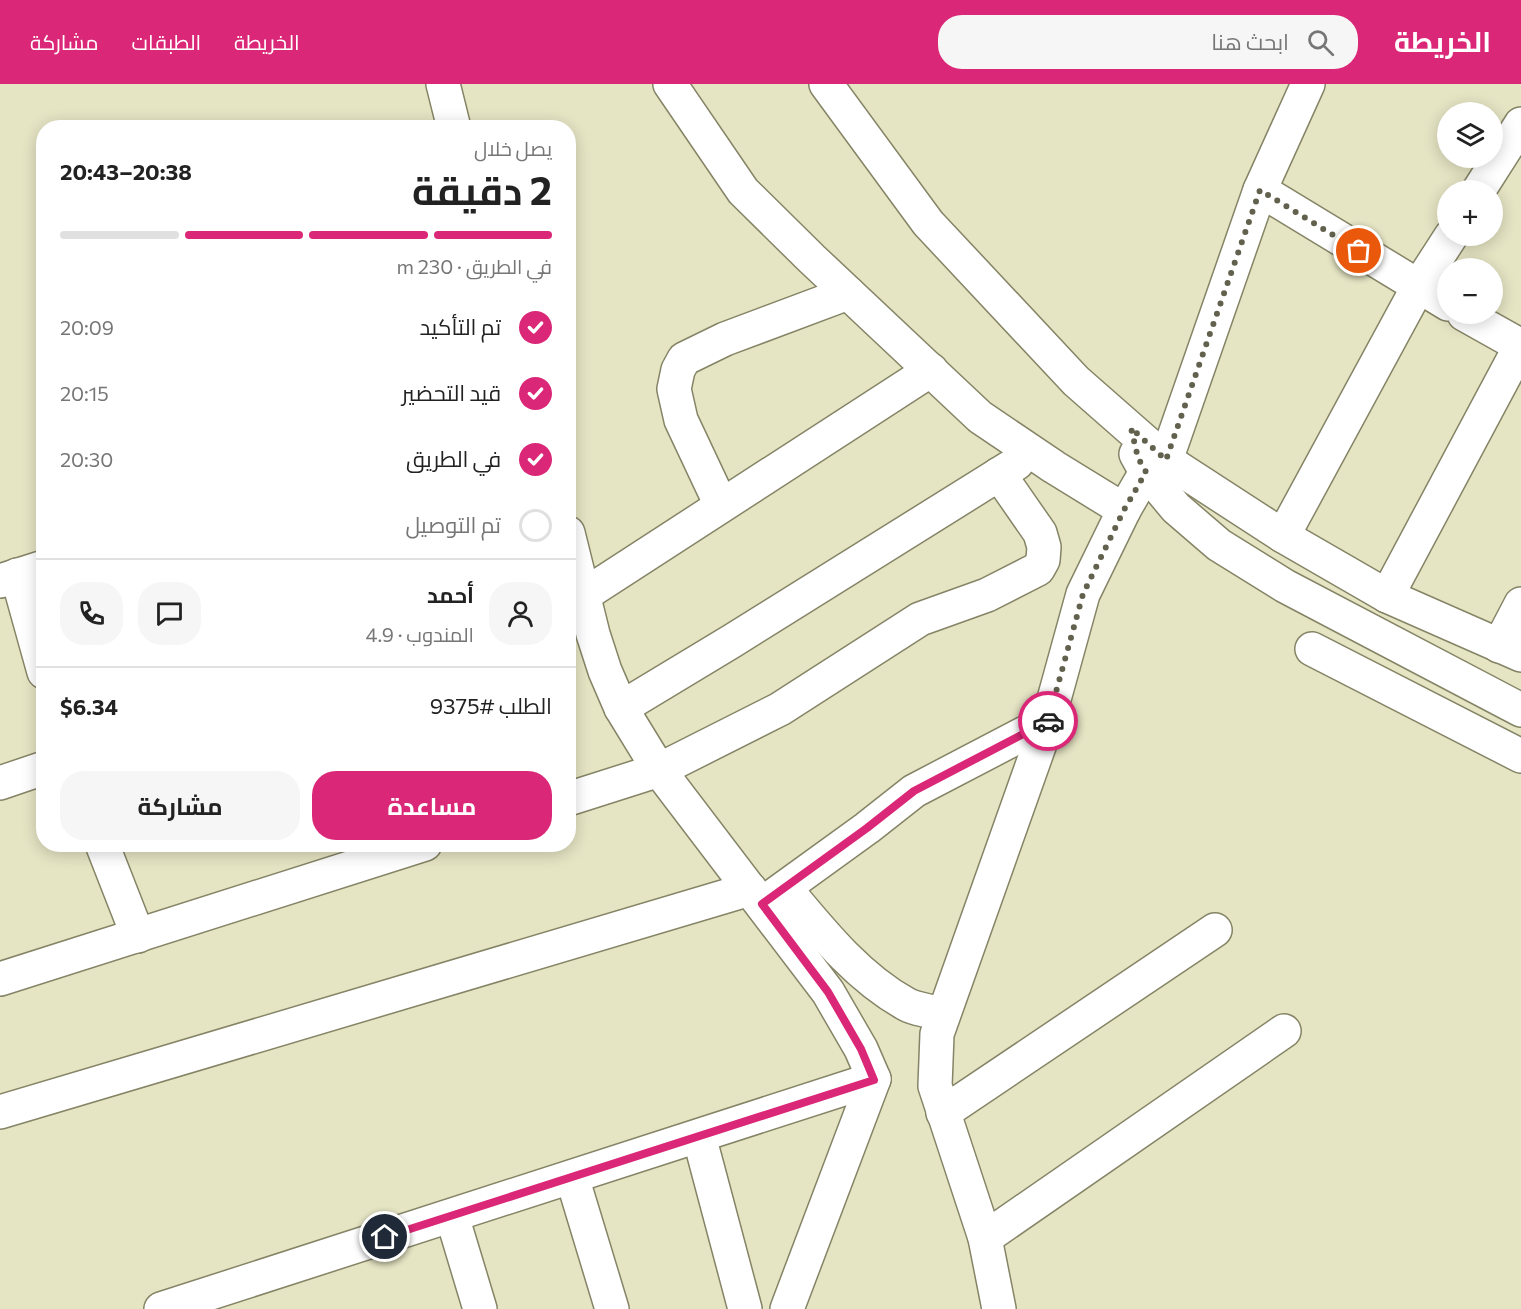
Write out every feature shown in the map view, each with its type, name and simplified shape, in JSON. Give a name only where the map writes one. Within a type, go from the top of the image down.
[{"type":"street","points":[[443,84],[452,120]]},
{"type":"street","points":[[670,84],[743,191],[980,417],[1124,510]]},
{"type":"street","points":[[826,84],[928,223],[1076,381],[1131,428],[1156,466],[1176,508],[1198,528],[1285,586],[1521,711]]},
{"type":"street","points":[[999,1309],[985,1238],[935,1086],[937,1034],[1048,720],[1083,594],[1124,510],[1156,466],[1260,190],[1308,84]]},
{"type":"street","points":[[1485,180],[1521,124]]},
{"type":"street","points":[[1260,190],[1437,298]]},
{"type":"street","points":[[1283,536],[1418,288],[1445,246]]},
{"type":"street","points":[[721,505],[681,420],[674,389],[678,370],[684,359],[725,339],[848,293]]},
{"type":"street","points":[[1388,596],[1521,346],[1482,324]]},
{"type":"street","points":[[787,1309],[874,1080],[861,1049],[828,992],[766,894],[659,770],[621,708],[576,597],[931,370]]},
{"type":"street","points":[[621,708],[1034,453]]},
{"type":"street","points":[[1156,466],[1388,596],[1510,651],[1521,604]]},
{"type":"street","points":[[576,796],[659,770],[780,709],[920,619],[987,595],[1038,569],[1043,560],[1044,547],[1041,533],[999,474]]},
{"type":"street","points":[[1038,569],[1083,594]]},
{"type":"street","points":[[20,574],[36,639]]},
{"type":"street","points":[[1312,648],[1521,756]]},
{"type":"street","points":[[0,1112],[766,894],[914,791],[1048,720]]},
{"type":"street","points":[[0,783],[36,771]]},
{"type":"street","points":[[105,852],[138,936]]},
{"type":"street","points":[[0,979],[400,852]]},
{"type":"street","points":[[766,894],[834,947],[884,990],[909,1006],[942,1015]]},
{"type":"street","points":[[943,1113],[1215,930]]},
{"type":"street","points":[[985,1238],[1284,1032]]},
{"type":"street","points":[[161,1309],[874,1080]]},
{"type":"street","points":[[699,1136],[745,1309]]},
{"type":"street","points":[[572,1177],[612,1309]]},
{"type":"street","points":[[452,1216],[480,1309]]},
{"type":"way so far","points":[[1048,721],[1083,594],[1124,510],[1146,472],[1133,444],[1131,428],[1166,460],[1260,190],[1359,251]]},
{"type":"route","points":[[385,1237],[874,1080],[861,1049],[828,992],[762,904],[914,791],[1048,721]]}]
